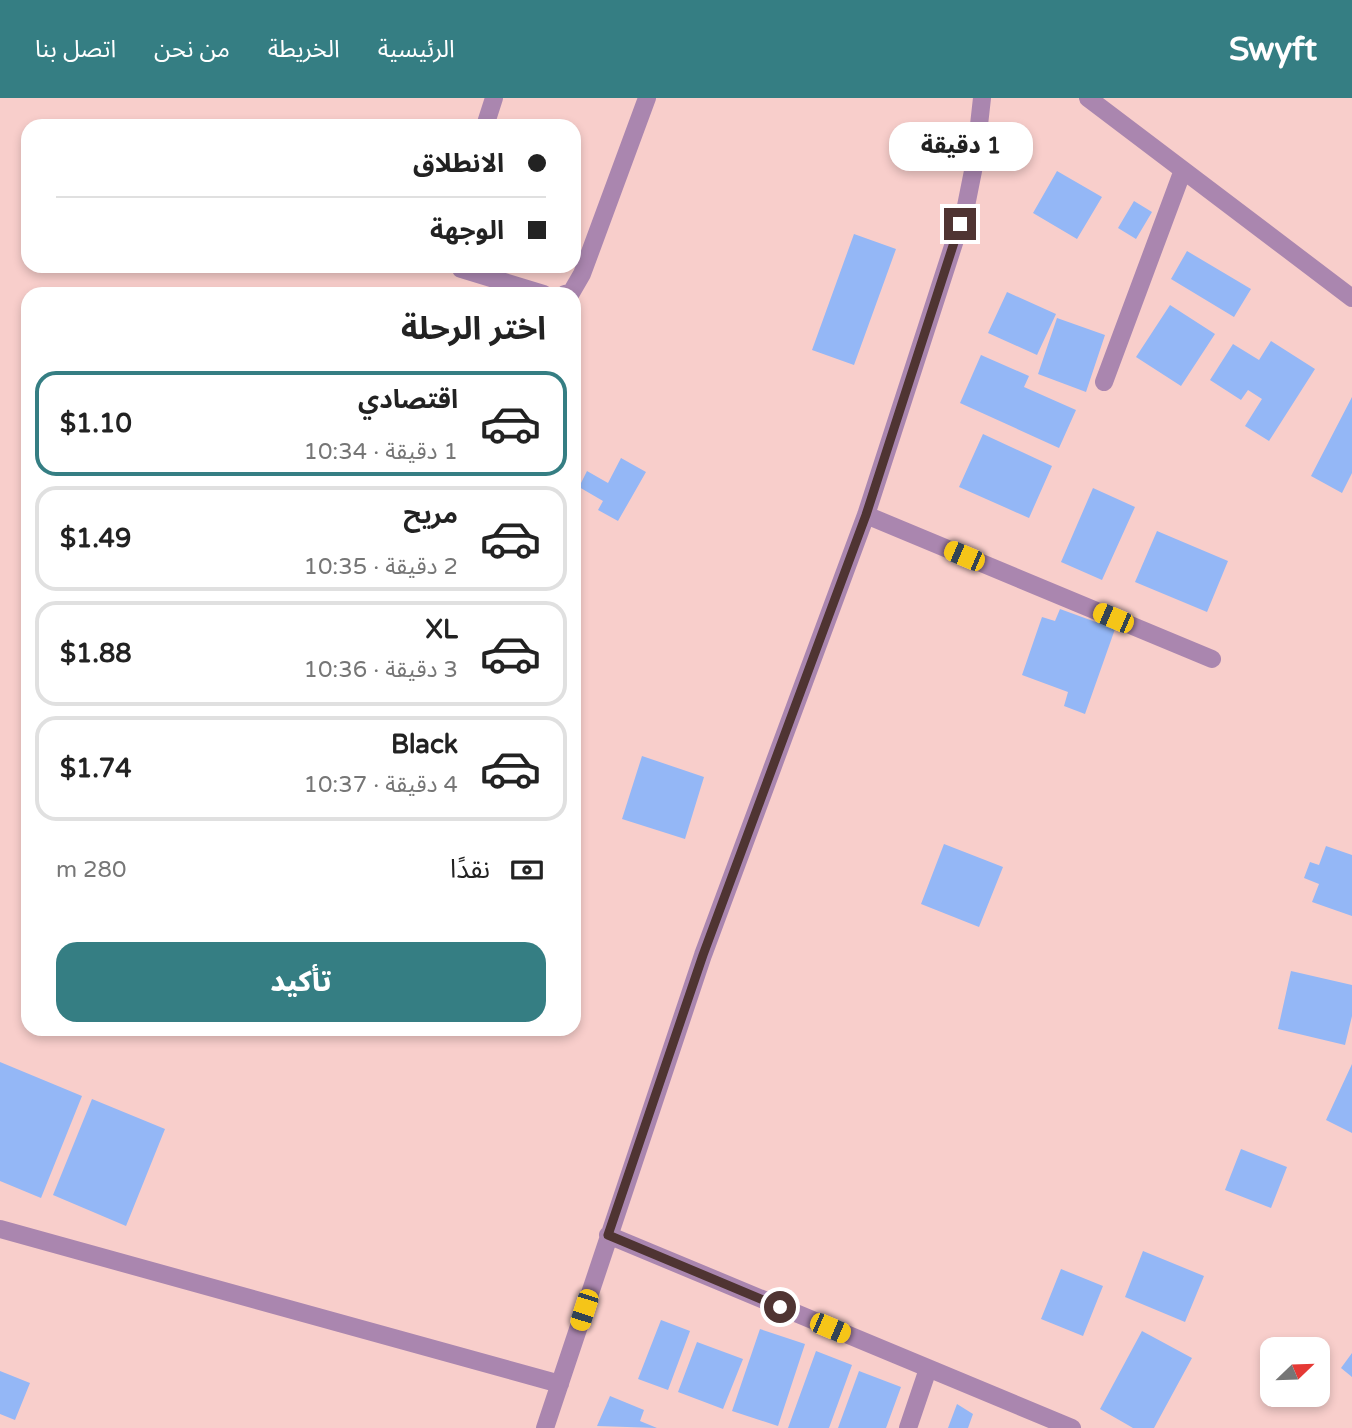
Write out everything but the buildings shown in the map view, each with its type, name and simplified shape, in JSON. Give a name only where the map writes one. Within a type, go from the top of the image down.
[{"type":"street","points":[[487,119],[494,98]]},
{"type":"street","points":[[574,287],[582,274],[647,98]]},
{"type":"street","points":[[545,1428],[703,955],[866,515],[966,206],[975,161],[982,98]]},
{"type":"street","points":[[1088,98],[1352,298]]},
{"type":"street","points":[[1104,382],[1183,170]]},
{"type":"street","points":[[474,273],[521,287]]},
{"type":"street","points":[[866,515],[1212,659]]},
{"type":"street","points":[[0,1229],[560,1384]]},
{"type":"street","points":[[608,1235],[1072,1428]]},
{"type":"street","points":[[908,1428],[928,1369]]},
{"type":"route","points":[[780,1307],[608,1235],[703,955],[866,515],[960,224]]}]
